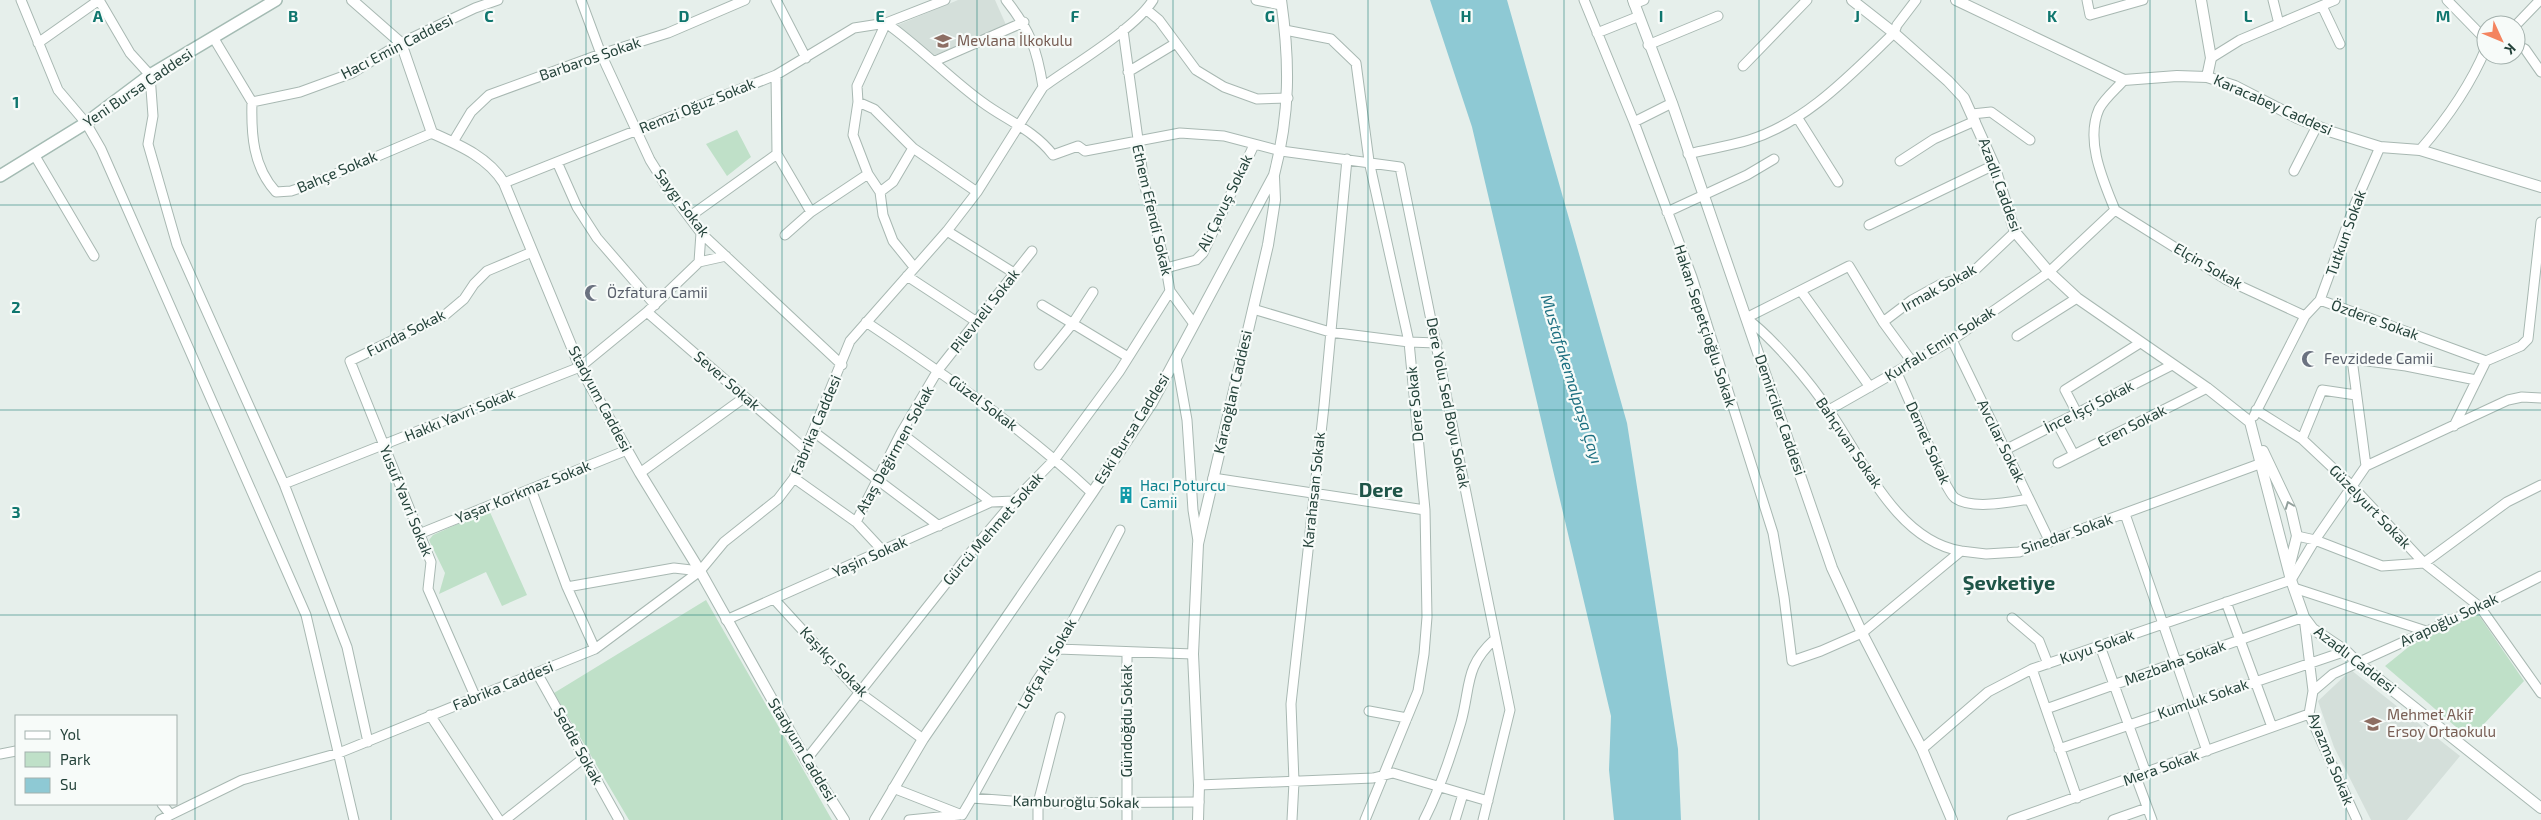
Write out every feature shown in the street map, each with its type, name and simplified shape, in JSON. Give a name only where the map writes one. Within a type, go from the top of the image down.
[{"type":"main road","name":"Yeni Bursa Caddesi","points":[[0,176],[86,123],[150,75],[276,0]]},
{"type":"street","points":[[21,0],[58,90],[86,123],[101,149],[306,615],[354,820]]},
{"type":"street","points":[[38,43],[99,0],[130,53],[150,75],[153,116],[148,144],[176,244],[284,484],[347,647],[368,742]]},
{"type":"street","points":[[352,0],[401,43],[432,133]]},
{"type":"street","name":"Hacı Emin Caddesi","points":[[252,102],[300,92],[352,72],[473,4],[498,0]]},
{"type":"street","name":"Saygı Sokak","points":[[580,0],[601,54],[650,160],[689,217],[701,233],[842,365]]},
{"type":"street","name":"Barbaros Sokak","points":[[453,142],[471,112],[489,95],[601,54],[668,33],[746,0]]},
{"type":"street","points":[[776,0],[806,58]]},
{"type":"street","name":"Remzi Oğuz Sokak","points":[[504,183],[776,75],[854,28],[886,24],[945,0]]},
{"type":"street","points":[[1006,0],[1024,22],[1038,56],[1043,87],[1123,30],[1147,10],[1153,0]]},
{"type":"street","points":[[1256,0],[1281,3]]},
{"type":"street","name":"Hakan Sepetçioğlu Sokak","points":[[1584,0],[1634,122],[1692,277],[1773,533],[1792,661],[1862,633]]},
{"type":"street","points":[[1633,2],[1644,0]]},
{"type":"street","points":[[1743,66],[1807,0]]},
{"type":"street","name":"Azadlı Caddesi","points":[[1852,0],[1894,33],[1948,81],[1964,98],[1994,165],[2015,232],[2049,272],[2077,298],[2207,388],[2250,422],[2293,584],[2304,617],[2313,629],[2346,650],[2356,662],[2541,808]]},
{"type":"street","points":[[1688,154],[1750,140],[1797,116],[1839,85],[1894,33],[1897,25],[1916,0]]},
{"type":"street","name":"Karacabey Caddesi","points":[[1956,0],[2124,80],[2208,76],[2235,86],[2317,126],[2380,147],[2420,150],[2541,187]]},
{"type":"street","points":[[2087,0],[2090,15],[2144,0]]},
{"type":"street","points":[[2201,0],[2211,58],[2208,76]]},
{"type":"street","points":[[2273,0],[2280,24]]},
{"type":"street","points":[[2211,58],[2240,40],[2335,0]]},
{"type":"street","points":[[2447,0],[2476,30]]},
{"type":"street","points":[[2526,15],[2540,0]]},
{"type":"street","name":"Demirciler Caddesi","points":[[1633,2],[1672,103],[1702,197],[1746,318],[1832,568],[1862,633],[1922,749],[1952,820]]},
{"type":"street","name":"Eski Bursa Caddesi","points":[[875,820],[923,738],[1152,403],[1274,175],[1281,151],[1288,98],[1285,30],[1281,3]]},
{"type":"street","points":[[2322,6],[2340,44]]},
{"type":"street","points":[[1147,10],[1176,43],[1196,70],[1224,88],[1257,99],[1288,98]]},
{"type":"street","points":[[1648,45],[1718,16]]},
{"type":"street","points":[[1597,33],[1638,18]]},
{"type":"street","points":[[935,61],[1024,22]]},
{"type":"street","points":[[914,267],[892,241],[883,215],[880,192],[868,174],[853,135],[858,102],[857,86],[886,24],[935,61],[981,102],[1018,126],[1027,129],[1053,154],[1078,146],[1086,151],[1180,133],[1224,136],[1281,151],[1369,161]]},
{"type":"street","name":"Ethem Efendi Sokak","points":[[1123,30],[1144,183],[1170,291],[1194,324]]},
{"type":"street","name":"Dere Sokak","points":[[1285,30],[1331,39],[1356,63],[1369,161],[1402,301],[1409,342],[1425,510],[1426,617],[1424,654],[1418,692],[1365,820]]},
{"type":"street","points":[[213,37],[252,102]]},
{"type":"street","points":[[1128,72],[1176,43]]},
{"type":"street","points":[[2526,50],[2541,72]]},
{"type":"street","points":[[2420,150],[2435,133],[2479,65]]},
{"type":"street","points":[[776,75],[778,154],[811,212]]},
{"type":"street","points":[[2115,210],[2098,166],[2095,122],[2100,108],[2124,80]]},
{"type":"street","name":"Fabrika Caddesi","points":[[160,820],[242,780],[339,753],[594,649],[700,571],[724,542],[778,499],[794,478],[842,365],[850,341],[947,231],[977,192],[1043,87]]},
{"type":"street","name":"Bahçe Sokak","points":[[252,102],[251,132],[258,161],[265,180],[276,192],[291,191],[312,184],[432,133]]},
{"type":"street","points":[[858,102],[874,109],[913,148],[977,192]]},
{"type":"street","points":[[1634,122],[1672,103]]},
{"type":"street","points":[[1900,161],[1934,139],[1974,118],[1991,112],[2030,140]]},
{"type":"street","points":[[1797,116],[1838,182]]},
{"type":"street","points":[[2294,170],[2317,126]]},
{"type":"street","name":"Stadyum Caddesi","points":[[432,133],[453,142],[494,168],[504,183],[580,367],[640,473],[700,571],[806,760],[844,820]]},
{"type":"street","name":"Ali Çavuş Sokak","points":[[1166,268],[1196,260],[1203,253],[1254,145]]},
{"type":"street","name":"Tutkun Sokak","points":[[2250,422],[2305,316],[2320,300],[2355,204],[2380,147]]},
{"type":"street","points":[[880,192],[893,182],[913,148]]},
{"type":"street","points":[[689,217],[778,154]]},
{"type":"street","points":[[35,156],[94,256]]},
{"type":"street","points":[[1667,212],[1748,175],[1774,159]]},
{"type":"street","name":"Karahasan Sokak","points":[[1292,820],[1294,782],[1291,704],[1347,160]]},
{"type":"street","name":"Dere Yolu Sed Boyu Sokak","points":[[1369,161],[1400,167],[1510,710],[1483,820]]},
{"type":"street","points":[[557,162],[577,207],[597,238],[654,305]]},
{"type":"street","points":[[1870,225],[1994,165]]},
{"type":"street","points":[[785,235],[811,212],[868,174]]},
{"type":"street","name":"Karaoğlan Caddesi","points":[[1198,820],[1199,785],[1193,654],[1198,544],[1253,309],[1274,209],[1274,175]]},
{"type":"street","name":"Kurfalı Emin Sokak","points":[[1829,410],[1952,340],[2049,272],[2115,210]]},
{"type":"street","name":"Elçin Sokak","points":[[2115,210],[2227,280],[2305,316]]},
{"type":"street","points":[[2454,426],[2486,361],[2521,346],[2528,339],[2541,222]]},
{"type":"street","points":[[947,231],[1014,273]]},
{"type":"street","name":"Irmak Sokak","points":[[1884,322],[1912,300],[1941,284],[1959,278],[1976,269],[2015,232]]},
{"type":"street","points":[[701,233],[699,262],[726,256]]},
{"type":"street","name":"Pilevneli Sokak","points":[[938,370],[1032,251]]},
{"type":"street","name":"Funda Sokak","points":[[350,361],[445,315],[464,299],[474,284],[487,271],[532,252]]},
{"type":"street","name":"Hakkı Yavri Sokak","points":[[284,484],[580,367],[647,312],[699,262]]},
{"type":"street","points":[[1746,318],[1849,266],[1884,322],[1913,363]]},
{"type":"street","points":[[907,276],[977,322]]},
{"type":"street","name":"Gürcü Mehmet Sokak","points":[[806,760],[970,552],[1014,501],[1055,459],[1128,357],[1170,291]]},
{"type":"street","points":[[1801,291],[1870,387]]},
{"type":"street","points":[[1040,365],[1073,323],[1093,292]]},
{"type":"street","points":[[2017,336],[2077,298]]},
{"type":"street","name":"Özdere Sokak","points":[[2320,300],[2486,361]]},
{"type":"street","points":[[1042,304],[1128,357]]},
{"type":"street","points":[[1253,309],[1330,332],[1409,342],[1436,343]]},
{"type":"street","name":"Sever Sokak","points":[[647,312],[806,451]]},
{"type":"street","name":"Bahçıvan Sokak","points":[[1746,318],[1766,332],[1829,410],[1885,496],[1906,524],[1928,541],[1945,549],[1961,551]]},
{"type":"street","name":"Güzel Sokak","points":[[866,322],[985,403],[1055,459],[1092,493]]},
{"type":"street","name":"Avcılar Sokak","points":[[1952,340],[2050,542]]},
{"type":"street","points":[[2077,413],[2065,390],[2140,343]]},
{"type":"street","points":[[1176,358],[1187,420],[1193,510],[1198,544]]},
{"type":"street","points":[[2366,466],[2352,359],[2406,366],[2476,380]]},
{"type":"street","name":"Yusuf Yavri Sokak","points":[[350,361],[430,562],[428,589],[475,696]]},
{"type":"street","name":"İnce İşçi Sokak","points":[[2005,450],[2172,365]]},
{"type":"street","name":"Ataş Değirmen Sokak","points":[[883,551],[856,522],[901,433],[938,370]]},
{"type":"street","name":"Demet Sokak","points":[[1896,372],[1953,497],[1961,501],[1992,505],[2029,499]]},
{"type":"street","name":"Eren Sokak","points":[[2058,463],[2207,388]]},
{"type":"street","points":[[2302,440],[2322,390],[2356,395]]},
{"type":"street","points":[[640,473],[745,397]]},
{"type":"street","points":[[2426,631],[2293,584],[2315,540],[2366,466],[2508,400],[2541,398]]},
{"type":"street","name":"Güzelyurt Sokak","points":[[2256,410],[2302,440],[2352,486],[2424,562],[2480,607],[2541,693]]},
{"type":"street","points":[[2057,423],[2074,455]]},
{"type":"street","points":[[814,432],[939,526]]},
{"type":"street","points":[[901,433],[991,502]]},
{"type":"street","name":"Azadlı Caddesi","points":[[2253,433],[2278,478],[2291,510],[2298,536]]},
{"type":"street","name":"Yaşar Korkmaz Sokak","points":[[419,534],[627,450]]},
{"type":"street","name":"Sinedar Sokak","points":[[1961,551],[1986,554],[2019,552],[2262,463]]},
{"type":"street","points":[[794,478],[856,522]]},
{"type":"street","points":[[1213,478],[1425,510]]},
{"type":"street","points":[[2289,569],[2298,536],[2315,540],[2382,566],[2424,562],[2507,502],[2541,484]]},
{"type":"street","points":[[531,489],[567,587],[594,649]]},
{"type":"street","name":"Yaşin Sokak","points":[[726,620],[991,502],[1014,501]]},
{"type":"street","points":[[2125,514],[2207,751]]},
{"type":"street","name":"Lofça Ali Sokak","points":[[972,798],[1037,680],[1058,649],[1120,530]]},
{"type":"street","points":[[1862,633],[1961,551]]},
{"type":"street","points":[[567,587],[674,568],[700,571]]},
{"type":"street","name":"Arapoğlu Sokak","points":[[2356,662],[2480,607],[2541,576]]},
{"type":"street","name":"Kuyu Sokak","points":[[1922,749],[1988,692],[2032,669],[2226,602],[2293,584]]},
{"type":"street","name":"Kaşıkçı Sokak","points":[[774,599],[860,693],[923,738]]},
{"type":"street","points":[[2226,602],[2272,727]]},
{"type":"street","points":[[2304,617],[2313,690]]},
{"type":"street","name":"Mezbaha Sokak","points":[[2046,709],[2304,617]]},
{"type":"street","points":[[2012,618],[2039,641],[2048,664]]},
{"type":"street","points":[[1424,820],[1440,788],[1461,721],[1472,670],[1479,654],[1495,640]]},
{"type":"street","points":[[2100,646],[2146,773]]},
{"type":"street","points":[[1058,649],[1193,654]]},
{"type":"street","name":"Kumluk Sokak","points":[[2059,749],[2346,650]]},
{"type":"street","name":"Gündoğdu Sokak","points":[[1127,652],[1127,820]]},
{"type":"street","name":"Ayazma Sokak","points":[[2356,662],[2333,674],[2313,690],[2309,714],[2356,820]]},
{"type":"street","points":[[2032,669],[2076,798]]},
{"type":"street","name":"Sedde Sokak","points":[[537,673],[619,820]]},
{"type":"street","points":[[1369,711],[1407,718]]},
{"type":"street","name":"Mera Sokak","points":[[2012,820],[2309,714]]},
{"type":"street","points":[[430,715],[499,820]]},
{"type":"street","points":[[1038,820],[1038,803],[1060,717]]},
{"type":"street","points":[[0,754],[15,751]]},
{"type":"street","points":[[505,820],[585,757]]},
{"type":"street","points":[[1199,785],[1374,778],[1393,774],[1488,801]]},
{"type":"street","points":[[2136,777],[2152,820]]},
{"type":"street","points":[[893,788],[962,818]]},
{"type":"street","points":[[1455,820],[1463,794]]},
{"type":"street","points":[[962,818],[972,798]]},
{"type":"street","name":"Kamburoğlu Sokak","points":[[972,798],[1038,803],[1127,804],[1199,802]]},
{"type":"street","points":[[163,805],[170,814]]},
{"type":"street","points":[[2113,820],[2147,808]]},
{"type":"street","points":[[909,820],[962,818]]},
{"type":"shaded area","name":"Mevlana İlkokulu","points":[[958,0],[995,0],[1007,27],[932,56],[898,25]]},
{"type":"shaded area","name":"Mehmet Akif Ersoy Ortaokulu","points":[[2351,670],[2460,756],[2407,820],[2371,820],[2334,747],[2318,701]]},
{"type":"green space","points":[[737,130],[751,157],[727,176],[706,144]]},
{"type":"green space","points":[[489,510],[527,595],[502,606],[486,572],[439,594],[445,573],[429,540],[433,535]]},
{"type":"green space","points":[[706,600],[832,820],[629,820],[554,693]]},
{"type":"green space","points":[[2478,614],[2524,681],[2470,739],[2385,666],[2411,645]]},
{"type":"water","name":"Mustafakemalpaşa Çayı","points":[[1430,0],[1507,0],[1627,423],[1678,749],[1681,820],[1614,820],[1609,770],[1611,716],[1472,127]]},
{"type":"place","name":"Mevlana İlkokulu","points":[[943,41]]},
{"type":"place","name":"Özfatura Camii","points":[[593,293]]},
{"type":"place","name":"Fevzidede Camii","points":[[2310,359]]},
{"type":"place","name":"Hacı Poturcu Camii","points":[[1126,495]]},
{"type":"place","name":"Mehmet Akif Ersoy Ortaokulu","points":[[2373,724]]},
{"type":"district","name":"Dere","points":[[1381,490]]},
{"type":"district","name":"Şevketiye","points":[[2009,583]]}]
